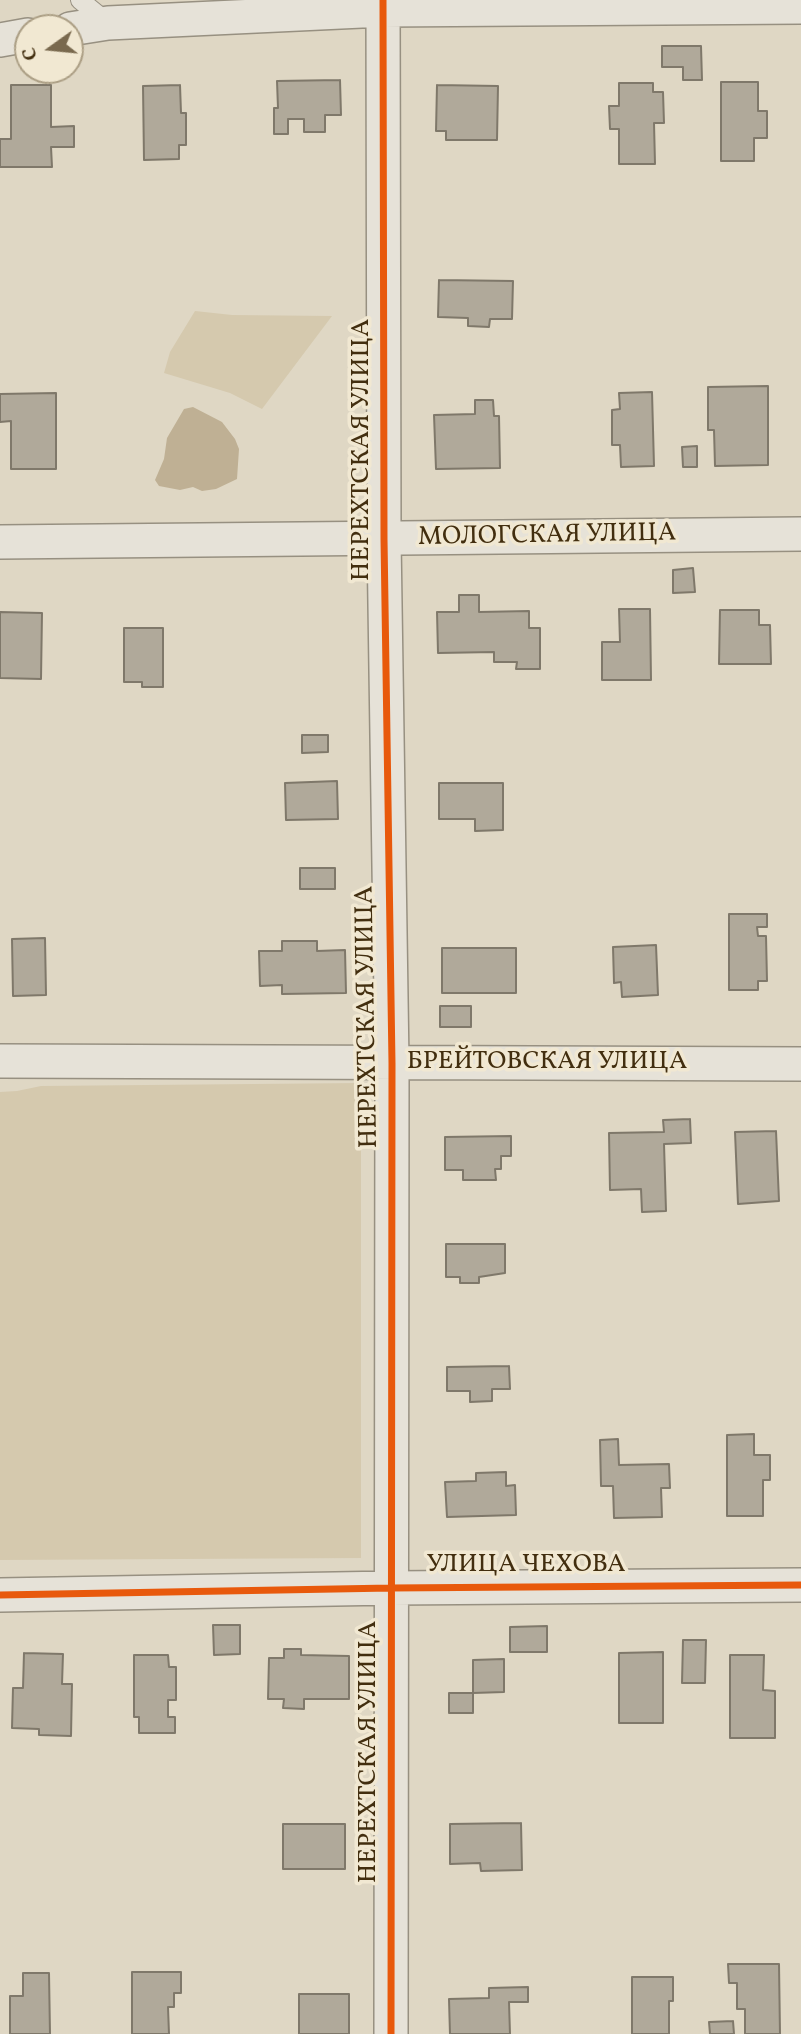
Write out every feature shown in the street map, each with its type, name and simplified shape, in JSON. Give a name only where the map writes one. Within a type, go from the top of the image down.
[{"type":"street","points":[[84,27],[383,5],[801,7]]},
{"type":"street","name":"НЕРЕХТСКАЯ УЛИЦА","points":[[383,5],[384,538],[392,1063],[391,2034]]},
{"type":"street","name":"МОЛОГСКАЯ УЛИЦА","points":[[0,542],[801,534]]},
{"type":"street","name":"БРЕЙТОВСКАЯ УЛИЦА","points":[[0,1061],[801,1063]]},
{"type":"street","name":"УЛИЦА ЧЕХОВА","points":[[0,1595],[391,1588],[801,1585]]},
{"type":"lane","points":[[80,0],[108,23]]},
{"type":"shaded area","points":[[195,311],[232,315],[332,316],[262,409],[230,393],[164,373],[170,352]]},
{"type":"shaded area","points":[[193,407],[222,422],[235,439],[239,449],[237,479],[216,489],[202,491],[193,487],[180,490],[159,486],[155,480],[164,459],[167,438],[184,409]]},
{"type":"shaded area","points":[[361,1083],[361,1558],[0,1560],[0,1092],[41,1086]]},
{"type":"building","points":[[662,46],[701,46],[702,80],[683,80],[683,67],[662,67]]},
{"type":"building","points":[[340,80],[341,115],[325,115],[325,132],[304,132],[304,119],[288,119],[288,134],[274,134],[274,108],[278,108],[277,81]]},
{"type":"building","points":[[721,82],[758,82],[758,111],[767,111],[767,138],[754,138],[754,161],[721,161]]},
{"type":"building","points":[[619,83],[653,83],[653,92],[663,92],[664,123],[654,123],[655,164],[619,164],[619,129],[610,129],[609,106],[619,106]]},
{"type":"building","points":[[11,85],[51,85],[51,127],[74,126],[74,147],[51,147],[52,167],[0,167],[0,139],[11,139]]},
{"type":"building","points":[[180,85],[181,113],[186,113],[186,145],[179,145],[179,159],[144,160],[143,86]]},
{"type":"building","points":[[437,85],[498,86],[497,140],[446,140],[446,131],[436,131]]},
{"type":"building","points":[[439,280],[513,281],[512,319],[490,319],[489,327],[468,326],[468,318],[438,317]]},
{"type":"building","points":[[768,386],[768,465],[715,466],[714,430],[708,430],[708,387]]},
{"type":"building","points":[[652,392],[654,466],[621,467],[620,445],[612,445],[612,410],[620,409],[619,393]]},
{"type":"building","points":[[56,393],[56,469],[11,469],[11,421],[0,422],[0,394]]},
{"type":"building","points":[[475,400],[493,400],[494,416],[499,416],[500,468],[436,469],[434,415],[475,414]]},
{"type":"building","points":[[697,446],[697,467],[683,467],[682,447]]},
{"type":"building","points":[[693,568],[695,592],[673,593],[673,570]]},
{"type":"building","points":[[459,595],[479,595],[479,612],[529,611],[529,628],[540,628],[540,669],[516,669],[517,662],[494,662],[494,652],[438,653],[437,612],[459,612]]},
{"type":"building","points":[[619,609],[650,609],[651,680],[602,680],[602,642],[620,642]]},
{"type":"building","points":[[720,610],[759,610],[759,625],[770,625],[771,664],[719,664]]},
{"type":"building","points":[[0,612],[42,613],[41,679],[0,678]]},
{"type":"building","points":[[124,628],[163,628],[163,687],[142,687],[142,682],[124,682]]},
{"type":"building","points":[[302,735],[328,735],[328,752],[302,753]]},
{"type":"building","points":[[337,781],[338,819],[286,820],[285,783]]},
{"type":"building","points":[[439,783],[503,783],[503,830],[475,831],[475,819],[439,819]]},
{"type":"building","points":[[300,868],[335,868],[335,889],[300,889]]},
{"type":"building","points":[[729,914],[767,914],[767,927],[757,927],[758,936],[766,936],[767,981],[758,981],[758,990],[729,990]]},
{"type":"building","points":[[45,938],[46,995],[13,996],[12,939]]},
{"type":"building","points":[[282,941],[317,941],[317,951],[345,950],[346,993],[282,994],[282,985],[260,986],[259,951],[282,951]]},
{"type":"building","points":[[656,945],[658,995],[622,997],[621,982],[614,983],[613,947]]},
{"type":"building","points":[[442,948],[516,948],[516,993],[442,993]]},
{"type":"building","points":[[440,1006],[471,1006],[471,1027],[440,1027]]},
{"type":"building","points":[[690,1119],[691,1143],[664,1144],[666,1211],[642,1212],[641,1189],[610,1190],[609,1133],[664,1132],[663,1120]]},
{"type":"building","points":[[776,1131],[779,1201],[738,1204],[735,1132]]},
{"type":"building","points":[[511,1136],[511,1156],[501,1156],[501,1169],[495,1169],[496,1180],[463,1180],[463,1170],[445,1170],[445,1137]]},
{"type":"building","points":[[446,1244],[505,1244],[505,1273],[479,1277],[479,1283],[460,1283],[460,1277],[446,1277]]},
{"type":"building","points":[[509,1366],[510,1389],[492,1389],[492,1401],[470,1402],[470,1391],[447,1391],[447,1367]]},
{"type":"building","points":[[754,1434],[754,1455],[770,1455],[770,1480],[763,1480],[763,1516],[727,1516],[727,1435]]},
{"type":"building","points":[[618,1439],[619,1465],[669,1464],[670,1488],[661,1488],[662,1517],[614,1518],[613,1486],[601,1486],[600,1440]]},
{"type":"building","points":[[506,1472],[506,1486],[515,1485],[516,1515],[447,1517],[445,1482],[476,1481],[476,1473]]},
{"type":"building","points":[[213,1625],[240,1625],[240,1654],[214,1655]]},
{"type":"building","points":[[547,1626],[547,1652],[510,1652],[510,1627]]},
{"type":"building","points":[[683,1640],[706,1640],[705,1683],[682,1683]]},
{"type":"building","points":[[284,1649],[301,1649],[301,1655],[349,1656],[349,1699],[304,1699],[304,1709],[283,1708],[284,1699],[268,1699],[269,1658],[284,1658]]},
{"type":"building","points":[[663,1652],[663,1723],[619,1723],[619,1653]]},
{"type":"building","points":[[24,1653],[63,1654],[62,1684],[72,1684],[71,1736],[39,1735],[39,1729],[12,1728],[13,1688],[23,1688]]},
{"type":"building","points":[[134,1655],[168,1655],[169,1667],[176,1667],[176,1700],[168,1700],[168,1717],[175,1717],[175,1733],[139,1733],[139,1717],[134,1717]]},
{"type":"building","points":[[730,1655],[764,1655],[763,1690],[775,1691],[775,1738],[730,1738]]},
{"type":"building","points":[[504,1659],[504,1692],[473,1693],[473,1660]]},
{"type":"building","points":[[449,1693],[473,1693],[473,1713],[449,1713]]},
{"type":"building","points":[[521,1823],[522,1870],[481,1871],[480,1863],[450,1864],[450,1824]]},
{"type":"building","points":[[283,1824],[345,1824],[345,1869],[283,1869]]},
{"type":"building","points":[[728,1964],[779,1964],[780,2034],[745,2034],[745,2009],[737,2009],[737,1983],[729,1983]]},
{"type":"building","points":[[132,1972],[181,1972],[181,1993],[174,1993],[174,2007],[168,2007],[169,2034],[132,2034]]},
{"type":"building","points":[[23,1973],[49,1973],[50,2034],[10,2034],[10,1996],[23,1996]]},
{"type":"building","points":[[632,1977],[673,1977],[673,2001],[669,2001],[669,2034],[632,2034]]},
{"type":"building","points":[[528,1987],[528,2002],[509,2002],[510,2034],[450,2034],[449,1999],[489,1998],[489,1988]]},
{"type":"building","points":[[299,1994],[349,1994],[349,2034],[299,2034]]},
{"type":"building","points":[[733,2021],[734,2034],[710,2034],[709,2022]]},
{"type":"cycle path","points":[[383,0],[384,539],[392,1063],[391,2034]]},
{"type":"cycle path","points":[[0,1595],[391,1588],[801,1585]]}]
